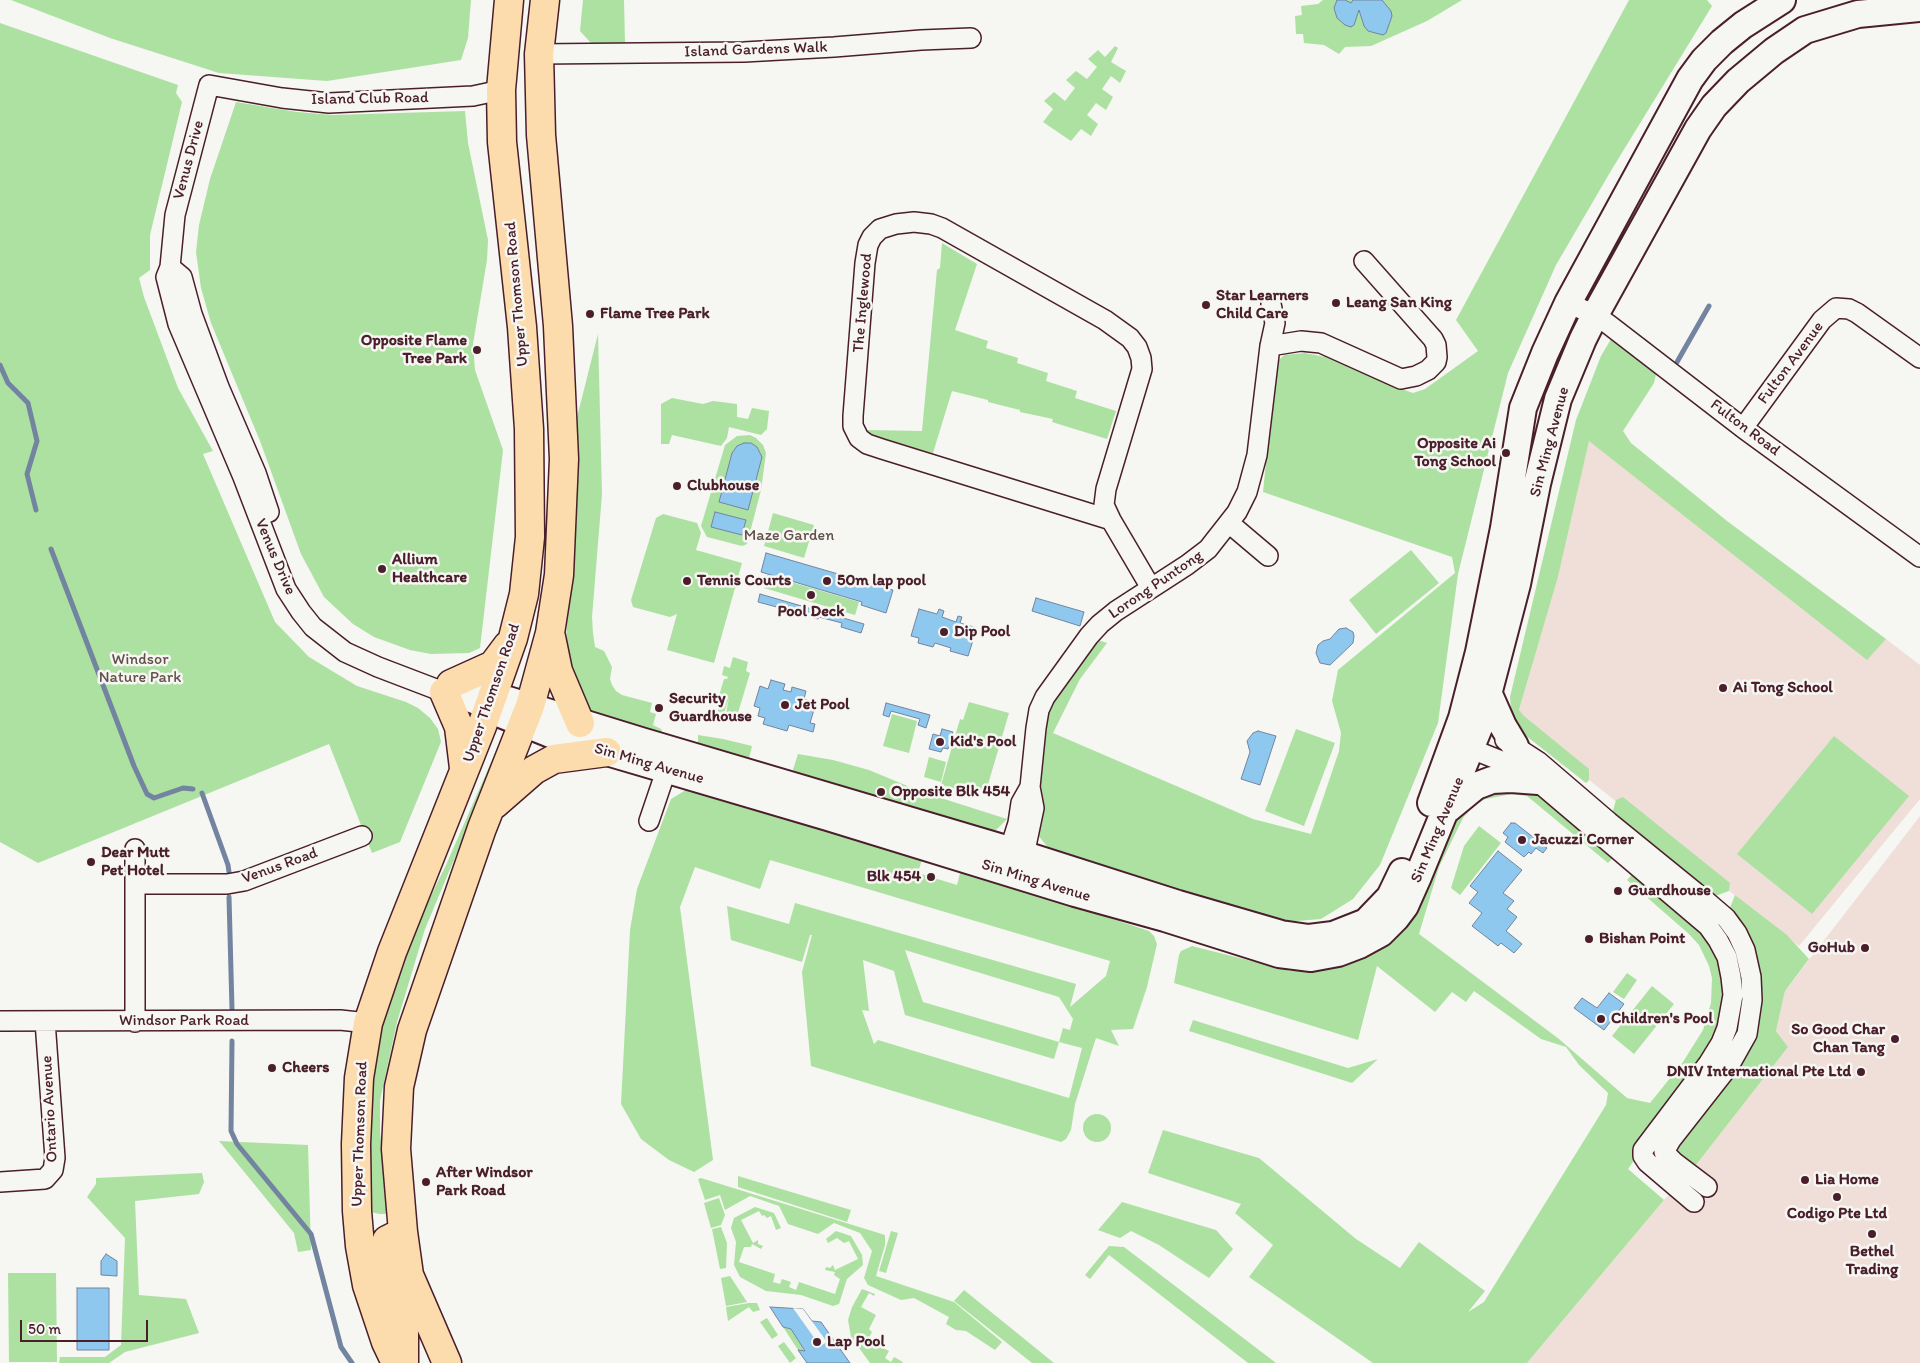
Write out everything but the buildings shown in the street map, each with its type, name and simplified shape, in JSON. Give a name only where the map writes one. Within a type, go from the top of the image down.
[{"type":"main road","name":"Upper Thomson Road","points":[[396,1363],[386,1342],[367,1285],[360,1246],[357,1211],[356,1144],[359,1078],[368,1023],[392,952],[464,772],[513,638],[524,594],[530,537],[529,429],[522,327],[502,142],[502,90],[509,0]]},
{"type":"main road","points":[[447,1363],[409,1275],[396,1149],[399,1087],[412,1030],[490,808],[526,714],[550,633],[559,575],[564,459],[558,326],[541,135],[539,54],[545,0]]},
{"type":"main road","name":"Sin Ming Avenue","points":[[1014,863],[1165,918],[1279,954],[1311,958],[1338,953],[1359,945],[1381,933],[1396,918],[1405,906],[1446,811],[1466,735],[1479,652],[1504,528],[1523,408],[1545,353],[1568,303],[1690,79],[1704,60],[1722,42],[1743,24],[1782,0]]},
{"type":"main road","name":"Sin Ming Avenue","points":[[526,714],[580,723],[670,760],[1014,863],[1178,904],[1281,934],[1308,938],[1333,935],[1366,922],[1390,897],[1430,804],[1488,692],[1517,584],[1536,484],[1558,399],[1583,339],[1698,129],[1714,106],[1738,81],[1774,51],[1805,30],[1858,14],[1920,8]]},
{"type":"main road","points":[[550,633],[561,680],[580,723]]},
{"type":"main road","points":[[464,772],[459,727],[447,688],[493,665],[513,638]]},
{"type":"main road","points":[[1488,692],[1503,726],[1515,746]]},
{"type":"main road","name":"Venus Drive","points":[[490,702],[526,714]]},
{"type":"main road","name":"Sin Ming Avenue","points":[[526,714],[553,736],[607,752],[670,760]]},
{"type":"main road","points":[[490,808],[534,770],[554,759],[607,752]]},
{"type":"main road","points":[[1446,811],[1476,786],[1492,780],[1538,781]]},
{"type":"main road","points":[[357,1211],[366,1217],[378,1220],[392,1216],[402,1221]]},
{"type":"main road","points":[[402,1221],[387,1240],[385,1249],[404,1331],[404,1363]]},
{"type":"street","name":"Island Gardens Walk","points":[[539,54],[744,52],[972,38]]},
{"type":"street","name":"Island Club Road","points":[[209,84],[282,98],[329,103],[473,96],[502,90]]},
{"type":"street","name":"Venus Drive","points":[[209,84],[175,215],[170,266],[166,277],[178,324],[243,477],[286,589],[313,628],[378,667],[490,702]]},
{"type":"street","name":"The Inglewood","points":[[1111,520],[882,449],[868,444],[859,438],[853,426],[853,416],[865,263],[868,245],[872,236],[880,229],[896,224],[914,222],[931,224],[942,228],[1105,320],[1130,338],[1137,347],[1141,358],[1141,375],[1104,497],[1104,505],[1151,588]]},
{"type":"street","points":[[1270,346],[1301,341],[1321,342],[1401,379],[1416,376],[1428,370],[1436,362],[1437,357],[1436,345],[1433,339],[1364,261]]},
{"type":"street","name":"Fulton Road","points":[[1568,303],[1595,315],[1743,428],[1920,557]]},
{"type":"street","name":"Lorong Puntong","points":[[1014,863],[1034,808],[1030,787],[1039,710],[1049,690],[1100,624],[1116,611],[1208,550],[1240,506],[1253,474],[1257,455],[1270,346],[1275,323],[1271,304]]},
{"type":"street","name":"Fulton Avenue","points":[[1743,428],[1822,320],[1836,308],[1845,308],[1857,313],[1920,358]]},
{"type":"street","points":[[1229,523],[1268,556]]},
{"type":"street","points":[[1466,735],[1493,734],[1539,762],[1726,918],[1737,932],[1745,950],[1751,977],[1750,1024],[1742,1046],[1729,1066],[1671,1140],[1664,1152],[1707,1187]]},
{"type":"street","points":[[1466,735],[1524,770],[1538,781],[1708,926],[1727,957],[1732,977],[1733,995],[1728,1028],[1723,1043],[1726,1048],[1735,1052],[1742,1046]]},
{"type":"street","points":[[649,821],[670,760]]},
{"type":"street","name":"Venus Road","points":[[135,884],[226,884],[244,881],[362,836]]},
{"type":"street","points":[[135,849],[136,1022]]},
{"type":"street","name":"Windsor Park Road","points":[[0,1021],[340,1020],[368,1023]]},
{"type":"street","name":"Ontario Avenue","points":[[0,1182],[45,1178],[53,1170],[55,1158],[46,1021]]},
{"type":"street","points":[[1694,1202],[1647,1162],[1643,1156],[1643,1150],[1708,1064],[1728,1028]]},
{"type":"shaded area","name":"Ai Tong School","points":[[1589,440],[1867,659],[1886,639],[1920,665],[1920,799],[1799,946],[1589,780],[1517,717],[1558,577]]},
{"type":"shaded area","points":[[1920,816],[1920,1363],[1527,1363],[1664,1200],[1696,1165],[1788,1047],[1776,1031],[1785,991]]},
{"type":"green space","points":[[11,0],[471,0],[468,38],[461,60],[327,81],[219,73],[110,38]]},
{"type":"green space","points":[[583,0],[624,0],[625,43],[591,43],[580,31]]},
{"type":"green space","points":[[1323,0],[1462,0],[1427,21],[1371,46],[1345,47],[1339,54],[1324,45],[1304,43],[1303,34],[1296,34],[1295,16],[1302,15],[1301,6],[1318,4]]},
{"type":"green space","points":[[1629,0],[1707,0],[1712,6],[1612,169],[1556,265],[1508,373],[1458,574],[1438,723],[1380,865],[1353,899],[1321,919],[1285,922],[1144,882],[1050,850],[1037,834],[1043,741],[1048,713],[1054,697],[1095,639],[1107,643],[1080,679],[1053,733],[1253,819],[1311,834],[1339,751],[1341,733],[1332,701],[1338,670],[1455,573],[1452,557],[1263,492],[1276,363],[1284,355],[1305,353],[1325,357],[1382,382],[1413,393],[1425,389],[1478,351],[1456,320]]},
{"type":"green space","name":"Windsor Nature Park","points":[[0,23],[178,85],[176,93],[182,102],[150,235],[150,270],[139,278],[144,297],[178,388],[213,451],[203,454],[275,622],[309,657],[357,686],[406,702],[418,708],[430,718],[438,729],[441,742],[400,842],[372,853],[329,744],[38,863],[0,842]]},
{"type":"green space","points":[[1115,46],[1118,48],[1111,62],[1126,71],[1120,83],[1111,76],[1102,89],[1113,97],[1106,110],[1096,103],[1087,115],[1098,124],[1091,136],[1081,129],[1071,141],[1043,122],[1053,109],[1044,101],[1054,92],[1065,101],[1075,88],[1066,80],[1076,71],[1087,79],[1097,67],[1088,59],[1098,50],[1105,57]]},
{"type":"green space","points":[[236,102],[297,112],[333,115],[465,111],[468,143],[488,240],[487,260],[473,344],[475,370],[503,450],[480,648],[469,653],[431,654],[410,650],[374,637],[353,624],[324,597],[301,554],[260,441],[211,323],[201,288],[196,252],[199,225],[210,179]]},
{"type":"green space","points":[[942,243],[977,264],[955,330],[988,341],[986,348],[1018,358],[1017,363],[1048,373],[1046,381],[1077,391],[1075,398],[1116,411],[1107,439],[1052,422],[1053,419],[1020,412],[1020,410],[988,402],[988,400],[952,391],[933,453],[877,439],[867,434],[866,430],[922,431],[937,270],[940,268]]},
{"type":"green space","points":[[598,334],[602,494],[592,617],[595,647],[604,651],[612,667],[610,679],[616,691],[622,695],[652,703],[650,712],[656,714],[653,725],[661,729],[662,732],[658,735],[586,716],[566,650],[572,437]]},
{"type":"green space","points":[[1611,339],[1656,374],[1654,383],[1623,431],[1631,443],[1727,521],[1886,639],[1867,660],[1589,441],[1558,577],[1519,710],[1589,769],[1589,780],[1586,783],[1525,735],[1515,720],[1511,709],[1510,697],[1576,420],[1601,356]]},
{"type":"green space","points":[[672,398],[703,404],[713,401],[737,404],[737,417],[748,419],[752,408],[769,411],[767,429],[761,435],[729,427],[727,438],[721,446],[672,435],[669,444],[661,444],[661,404]]},
{"type":"green space","points":[[750,435],[763,445],[766,453],[761,490],[747,544],[742,546],[707,537],[701,526],[725,445],[737,436]]},
{"type":"green space","name":"Maze Garden","points":[[773,513],[814,525],[804,558],[764,546]]},
{"type":"green space","name":"Tennis Courts","points":[[663,514],[697,523],[701,533],[696,550],[742,563],[714,663],[667,650],[677,614],[670,617],[633,607],[631,600],[656,518]]},
{"type":"green space","points":[[1411,550],[1439,583],[1376,634],[1349,600]]},
{"type":"green space","name":"Pool Deck","points":[[767,575],[859,602],[855,615],[764,588]]},
{"type":"green space","points":[[733,657],[748,662],[746,671],[750,673],[737,716],[726,713],[729,698],[723,716],[717,714],[721,700],[718,699],[724,679],[728,677],[722,675],[724,666],[730,668]]},
{"type":"green space","points":[[969,702],[1009,713],[987,788],[974,795],[941,785],[960,719],[963,720]]},
{"type":"green space","points":[[892,714],[917,721],[909,753],[883,746]]},
{"type":"green space","points":[[1296,729],[1335,743],[1304,826],[1265,811]]},
{"type":"green space","points":[[503,735],[505,735],[425,929],[397,1022],[380,1101],[380,1132],[389,1211],[385,1214],[371,1212],[366,1175],[363,1126],[378,1027],[417,924],[446,865]]},
{"type":"green space","points":[[698,735],[752,746],[748,763],[703,750],[698,743]]},
{"type":"green space","points":[[1834,736],[1909,796],[1812,914],[1737,854]]},
{"type":"green space","points":[[798,754],[833,760],[869,770],[922,792],[1007,819],[996,830],[983,834],[791,776]]},
{"type":"green space","points":[[929,757],[946,762],[941,782],[924,777]]},
{"type":"green space","points":[[702,780],[922,859],[918,873],[957,885],[961,869],[1149,931],[1154,936],[1157,944],[1147,987],[1133,1029],[1111,1030],[1119,1046],[1096,1038],[1075,1104],[1071,1130],[1066,1139],[1061,1142],[811,1066],[802,972],[812,935],[810,935],[802,962],[731,940],[727,906],[789,924],[795,903],[1076,984],[1070,1007],[1106,976],[1110,961],[770,860],[760,889],[695,867],[680,907],[713,1160],[694,1172],[669,1160],[641,1139],[621,1104],[630,930],[637,889],[671,799]],"holes":[[[905,950],[1059,997],[1073,1019],[1070,1030],[1063,1028],[1059,1042],[923,1002]],[[863,960],[894,971],[905,1015],[1054,1059],[1059,1042],[1082,1048],[1069,1098],[878,1040],[874,1044],[862,1010],[869,1011]]]},
{"type":"green space","points":[[1495,789],[1539,791],[1616,855],[1608,863],[1527,796],[1511,794],[1486,799],[1475,804],[1463,818],[1439,867],[1419,934],[1559,1039],[1627,1098],[1650,1103],[1683,1062],[1703,1030],[1711,1003],[1712,978],[1709,966],[1699,945],[1627,880],[1639,867],[1718,940],[1730,1012],[1666,1116],[1628,1169],[1664,1200],[1527,1363],[1373,1363],[1249,1277],[1273,1245],[1235,1213],[1241,1204],[1148,1173],[1163,1130],[1259,1158],[1356,1239],[1400,1268],[1419,1242],[1485,1291],[1468,1312],[1484,1302],[1606,1105],[1608,1093],[1579,1065],[1566,1047],[1541,1039],[1474,991],[1466,1002],[1452,992],[1435,1012],[1377,966],[1358,1040],[1174,983],[1179,955],[1181,951],[1192,946],[1291,971],[1319,967],[1456,814]]},
{"type":"green space","points":[[1623,797],[1730,883],[1729,891],[1707,899],[1610,821],[1616,800]]},
{"type":"green space","points":[[1479,826],[1501,843],[1460,895],[1451,888],[1464,846]]},
{"type":"green space","points":[[1735,895],[1787,935],[1809,959],[1785,991],[1776,1031],[1788,1047],[1696,1165],[1664,1152],[1729,1066],[1752,1000],[1726,918]]},
{"type":"green space","points":[[1627,973],[1637,980],[1624,999],[1613,992]]},
{"type":"green space","points":[[1652,986],[1674,1004],[1634,1054],[1612,1036]]},
{"type":"green space","points":[[1193,1020],[1348,1068],[1378,1059],[1352,1083],[1189,1031]]},
{"type":"green space","points":[[1097,1114],[1107,1118],[1111,1128],[1107,1138],[1097,1142],[1087,1138],[1083,1128],[1087,1118]]},
{"type":"green space","points":[[219,1141],[308,1145],[311,1250],[298,1252],[294,1233]]},
{"type":"green space","points":[[202,1173],[204,1182],[199,1194],[135,1201],[139,1295],[186,1299],[199,1333],[125,1352],[109,1363],[59,1363],[60,1357],[105,1357],[121,1345],[125,1238],[87,1197],[96,1184],[96,1178]]},
{"type":"green space","points":[[738,1176],[851,1210],[847,1222],[738,1187]]},
{"type":"green space","points":[[701,1178],[885,1235],[885,1245],[876,1276],[954,1302],[1002,1342],[995,1350],[966,1331],[956,1330],[946,1324],[949,1317],[914,1298],[901,1300],[868,1285],[864,1278],[872,1251],[860,1233],[834,1223],[818,1234],[788,1224],[779,1206],[750,1196],[725,1210],[720,1195],[705,1200],[698,1179]]},
{"type":"green space","points":[[719,1198],[725,1215],[721,1225],[711,1228],[704,1203]]},
{"type":"green space","points":[[1122,1202],[1216,1230],[1233,1249],[1209,1278],[1159,1245],[1131,1231],[1120,1238],[1098,1230]]},
{"type":"green space","points":[[755,1207],[774,1213],[781,1228],[776,1230],[771,1216],[767,1218],[764,1215],[762,1216],[759,1211],[741,1220],[753,1243],[758,1240],[758,1244],[763,1246],[761,1249],[752,1244],[751,1247],[744,1247],[739,1262],[775,1274],[773,1282],[780,1284],[782,1279],[791,1282],[789,1287],[796,1290],[799,1282],[835,1294],[840,1279],[834,1275],[835,1272],[825,1270],[826,1267],[830,1268],[833,1265],[835,1270],[858,1259],[849,1241],[844,1243],[837,1238],[828,1243],[826,1239],[836,1231],[851,1236],[862,1255],[863,1265],[847,1279],[839,1304],[833,1306],[801,1295],[766,1291],[740,1277],[734,1265],[736,1242],[731,1228],[734,1218]]},
{"type":"green space","points":[[721,1227],[727,1243],[726,1268],[720,1269],[712,1229]]},
{"type":"green space","points":[[891,1231],[898,1233],[886,1273],[879,1271]]},
{"type":"green space","points":[[1109,1246],[1124,1247],[1276,1363],[1248,1363],[1109,1255],[1090,1279],[1085,1275]]},
{"type":"green space","points":[[8,1273],[56,1273],[57,1362],[9,1362]]},
{"type":"green space","points":[[730,1276],[747,1302],[726,1306],[721,1278]]},
{"type":"green space","points":[[862,1289],[875,1294],[874,1296],[869,1293],[861,1307],[876,1315],[869,1329],[872,1332],[868,1340],[873,1343],[875,1340],[880,1343],[879,1346],[889,1351],[885,1358],[891,1362],[894,1357],[902,1363],[870,1363],[851,1337],[848,1320],[852,1307]]},
{"type":"green space","points":[[964,1290],[1054,1363],[1032,1363],[954,1301]]},
{"type":"green space","points":[[757,1303],[760,1310],[753,1312],[749,1307],[728,1321],[726,1307]]},
{"type":"green space","points":[[767,1318],[778,1335],[772,1339],[760,1322]]},
{"type":"green space","points":[[783,1327],[791,1329],[805,1352],[798,1350]]},
{"type":"green space","points":[[784,1342],[796,1358],[790,1363],[778,1346]]},
{"type":"water","points":[[1337,0],[1345,0],[1351,3],[1353,0],[1382,0],[1391,11],[1392,16],[1386,33],[1383,35],[1368,31],[1364,26],[1359,10],[1354,25],[1351,27],[1345,25],[1337,18],[1334,8]]},
{"type":"water","points":[[751,443],[757,447],[762,457],[748,510],[719,502],[732,453],[737,446]]},
{"type":"water","points":[[715,512],[746,520],[742,535],[711,527]]},
{"type":"water","name":"50m lap pool","points":[[766,553],[893,590],[886,613],[861,605],[862,602],[761,572]]},
{"type":"water","points":[[760,594],[864,624],[861,633],[841,627],[842,623],[819,617],[818,619],[807,616],[808,613],[758,602]]},
{"type":"water","points":[[1036,598],[1084,612],[1080,626],[1032,611]]},
{"type":"water","name":"Dip Pool","points":[[919,609],[937,614],[939,609],[944,611],[942,617],[956,622],[958,616],[962,617],[960,623],[977,628],[968,656],[950,651],[951,648],[935,643],[933,647],[918,643],[919,638],[911,636]]},
{"type":"water","points":[[1346,628],[1353,632],[1353,643],[1330,665],[1320,663],[1316,653],[1318,645],[1330,639],[1339,629]]},
{"type":"water","name":"Jet Pool","points":[[771,680],[785,684],[783,690],[791,692],[792,687],[806,691],[804,699],[816,703],[810,723],[815,724],[813,732],[789,725],[787,731],[763,724],[765,718],[758,716],[760,708],[754,706],[760,686],[768,689]]},
{"type":"water","points":[[886,703],[930,715],[926,728],[918,725],[920,719],[891,711],[889,717],[883,715]]},
{"type":"water","name":"Kid's Pool","points":[[942,729],[953,732],[948,749],[943,748],[941,752],[929,749],[933,734],[940,736]]},
{"type":"water","points":[[1258,731],[1276,736],[1260,785],[1241,779],[1250,752],[1247,741],[1253,733]]},
{"type":"water","name":"Jacuzzi Corner","points":[[1511,823],[1515,823],[1547,848],[1543,853],[1536,848],[1531,854],[1529,852],[1524,857],[1505,842],[1508,837],[1503,833]]},
{"type":"water","points":[[1498,851],[1522,870],[1503,893],[1514,901],[1507,909],[1517,917],[1506,931],[1522,944],[1514,953],[1501,943],[1498,946],[1472,926],[1482,913],[1469,903],[1478,892],[1470,886]]},
{"type":"water","name":"Children's Pool","points":[[1609,993],[1624,1004],[1604,1030],[1574,1008],[1582,998],[1597,1008]]},
{"type":"water","points":[[106,1254],[117,1261],[117,1276],[101,1275],[101,1261]]},
{"type":"water","points":[[77,1288],[109,1288],[109,1350],[77,1350]]},
{"type":"water","name":"Lap Pool","points":[[770,1307],[803,1309],[812,1321],[821,1322],[850,1363],[807,1363],[798,1350],[805,1351],[791,1329],[783,1327]]},
{"type":"pier","points":[[793,1308],[803,1309],[827,1342],[820,1346]]},
{"type":"waterway","points":[[1677,362],[1709,306]]},
{"type":"waterway","points":[[0,365],[8,383],[28,403],[37,441],[27,474],[36,510]]},
{"type":"waterway","points":[[51,549],[134,766],[147,794],[154,798],[183,788],[193,789]]},
{"type":"waterway","points":[[202,793],[229,872]]},
{"type":"waterway","points":[[229,897],[232,1009]]},
{"type":"waterway","points":[[232,1041],[231,1131],[237,1144],[311,1234],[341,1347],[352,1363]]},
{"type":"place","name":"Leang San King","points":[[1336,303]]},
{"type":"place","name":"Star Learners Child Care","points":[[1206,305]]},
{"type":"place","name":"Flame Tree Park","points":[[590,314]]},
{"type":"place","name":"Opposite Flame Tree Park","points":[[477,350]]},
{"type":"place","name":"Opposite Ai Tong School","points":[[1506,453]]},
{"type":"place","name":"Clubhouse","points":[[677,486]]},
{"type":"place","name":"Allium Healthcare","points":[[382,569]]},
{"type":"place","name":"Tennis Courts","points":[[687,581]]},
{"type":"place","name":"50m lap pool","points":[[827,581]]},
{"type":"place","name":"Pool Deck","points":[[811,595]]},
{"type":"place","name":"Dip Pool","points":[[944,632]]},
{"type":"place","name":"Ai Tong School","points":[[1723,688]]},
{"type":"place","name":"Jet Pool","points":[[785,705]]},
{"type":"place","name":"Security Guardhouse","points":[[659,708]]},
{"type":"place","name":"Kid's Pool","points":[[940,742]]},
{"type":"place","name":"Opposite Blk 454","points":[[881,792]]},
{"type":"place","name":"Jacuzzi Corner","points":[[1522,840]]},
{"type":"place","name":"Dear Mutt Pet Hotel","points":[[91,862]]},
{"type":"place","name":"Blk 454","points":[[931,877]]},
{"type":"place","name":"Guardhouse","points":[[1618,891]]},
{"type":"place","name":"Bishan Point","points":[[1589,939]]},
{"type":"place","name":"GoHub","points":[[1865,948]]},
{"type":"place","name":"Children's Pool","points":[[1601,1019]]},
{"type":"place","name":"So Good Char Chan Tang","points":[[1895,1039]]},
{"type":"place","name":"Cheers","points":[[272,1068]]},
{"type":"place","name":"DNIV International Pte Ltd","points":[[1861,1072]]},
{"type":"place","name":"Lia Home","points":[[1805,1180]]},
{"type":"place","name":"After Windsor Park Road","points":[[426,1182]]},
{"type":"place","name":"Codigo Pte Ltd","points":[[1837,1197]]},
{"type":"place","name":"Bethel Trading","points":[[1872,1234]]},
{"type":"place","name":"Lap Pool","points":[[817,1342]]}]
